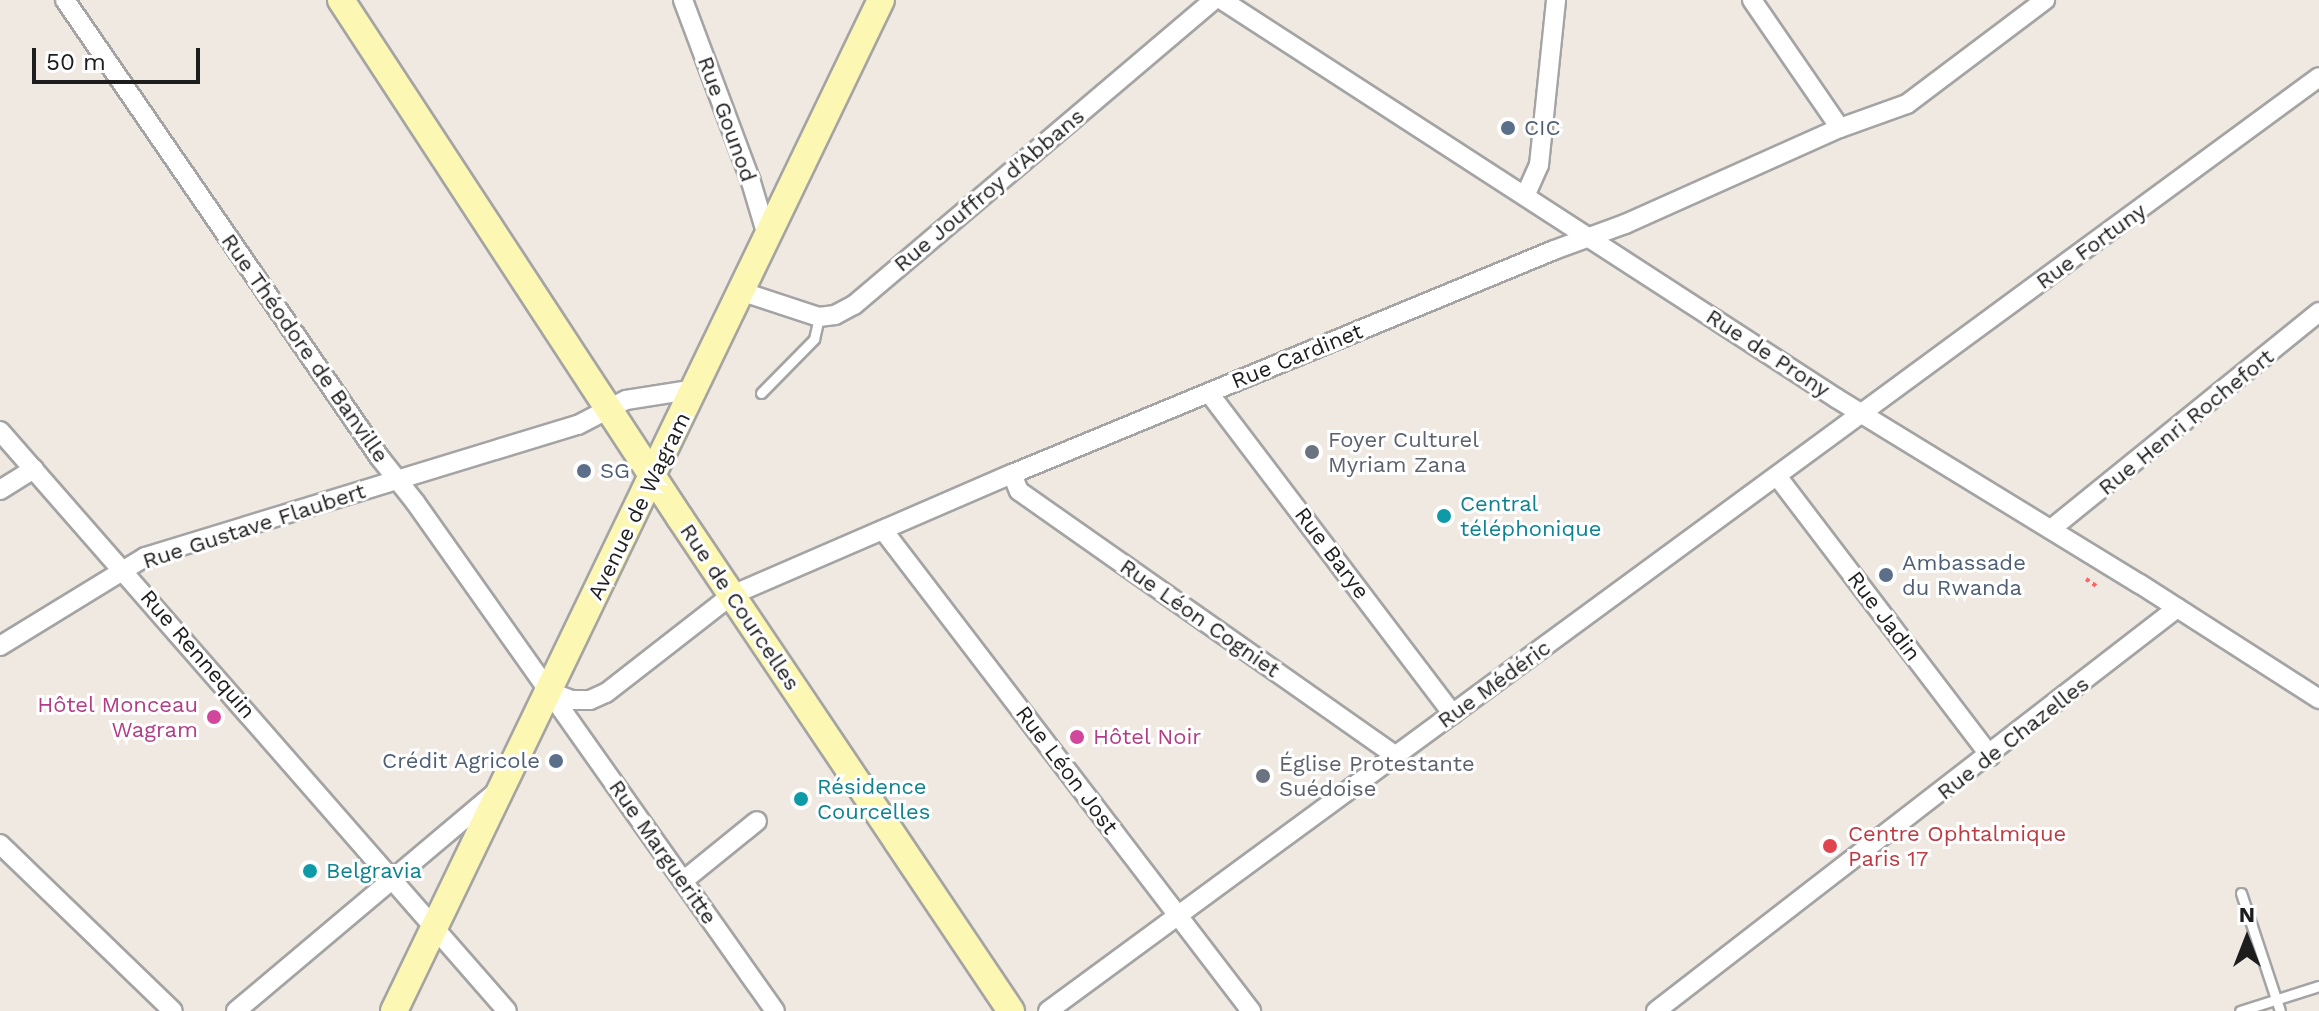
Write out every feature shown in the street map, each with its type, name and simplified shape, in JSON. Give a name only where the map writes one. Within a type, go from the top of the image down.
[{"type":"street","name":"Rue Théodore de Banville","points":[[65,0],[380,458],[400,480],[550,692]]},
{"type":"street","name":"Rue de Courcelles","points":[[341,0],[653,477],[1011,1011]]},
{"type":"street","name":"Rue Gounod","points":[[683,0],[751,182],[768,239]]},
{"type":"street","name":"Avenue de Wagram","points":[[394,1011],[881,0]]},
{"type":"street","name":"Rue Jouffroy d'Abbans","points":[[819,317],[835,315],[854,305],[1214,0]]},
{"type":"street","name":"Rue de Prony","points":[[1222,0],[1862,413],[2319,699]]},
{"type":"street","points":[[1526,194],[1539,165],[1556,0]]},
{"type":"street","points":[[1752,0],[1840,128]]},
{"type":"street","name":"Rue Cardinet","points":[[550,692],[581,700],[606,693],[732,595],[1012,474],[1625,224],[1840,128],[1907,104],[2045,0]]},
{"type":"street","name":"Rue Fortuny","points":[[1862,413],[2319,77]]},
{"type":"street","points":[[743,292],[819,317]]},
{"type":"street","name":"Rue Henri Rochefort","points":[[2051,529],[2319,312]]},
{"type":"street","name":"Rue Gustave Flaubert","points":[[0,646],[145,557],[578,425],[626,400],[696,389]]},
{"type":"street","name":"Rue Barye","points":[[1209,393],[1453,714]]},
{"type":"street","name":"Rue Médéric","points":[[1048,1011],[1862,413]]},
{"type":"street","name":"Rue Rennequin","points":[[0,431],[395,878],[507,1011]]},
{"type":"street","points":[[0,490],[34,469]]},
{"type":"street","name":"Rue Léon Cogniet","points":[[1012,474],[1019,491],[1396,756]]},
{"type":"street","name":"Rue Jadin","points":[[1777,476],[1990,756]]},
{"type":"street","name":"Rue Léon Jost","points":[[883,530],[1251,1011]]},
{"type":"street","name":"Rue de Chazelles","points":[[1656,1011],[1990,756],[2177,608]]},
{"type":"street","name":"Rue Margueritte","points":[[550,692],[775,1011]]},
{"type":"street","points":[[236,1011],[505,784]]},
{"type":"street","points":[[683,881],[757,821]]},
{"type":"street","points":[[0,844],[173,1011]]},
{"type":"lane","points":[[761,393],[814,339],[819,317]]},
{"type":"lane","points":[[2241,893],[2280,1011]]},
{"type":"lane","points":[[2240,1011],[2319,986]]},
{"type":"path","points":[[2086,579],[2098,587]]},
{"type":"place","name":"CIC","points":[[1508,128]]},
{"type":"place","name":"Foyer Culturel Myriam Zana","points":[[1312,452]]},
{"type":"place","name":"SG","points":[[584,471]]},
{"type":"place","name":"Central téléphonique","points":[[1444,516]]},
{"type":"place","name":"Ambassade du Rwanda","points":[[1886,575]]},
{"type":"place","name":"Hôtel Monceau Wagram","points":[[214,717]]},
{"type":"place","name":"Hôtel Noir","points":[[1077,737]]},
{"type":"place","name":"Crédit Agricole","points":[[556,761]]},
{"type":"place","name":"Église Protestante Suédoise","points":[[1263,776]]},
{"type":"place","name":"Résidence Courcelles","points":[[801,799]]},
{"type":"place","name":"Centre Ophtalmique Paris 17","points":[[1830,846]]},
{"type":"place","name":"Belgravia","points":[[310,871]]}]
